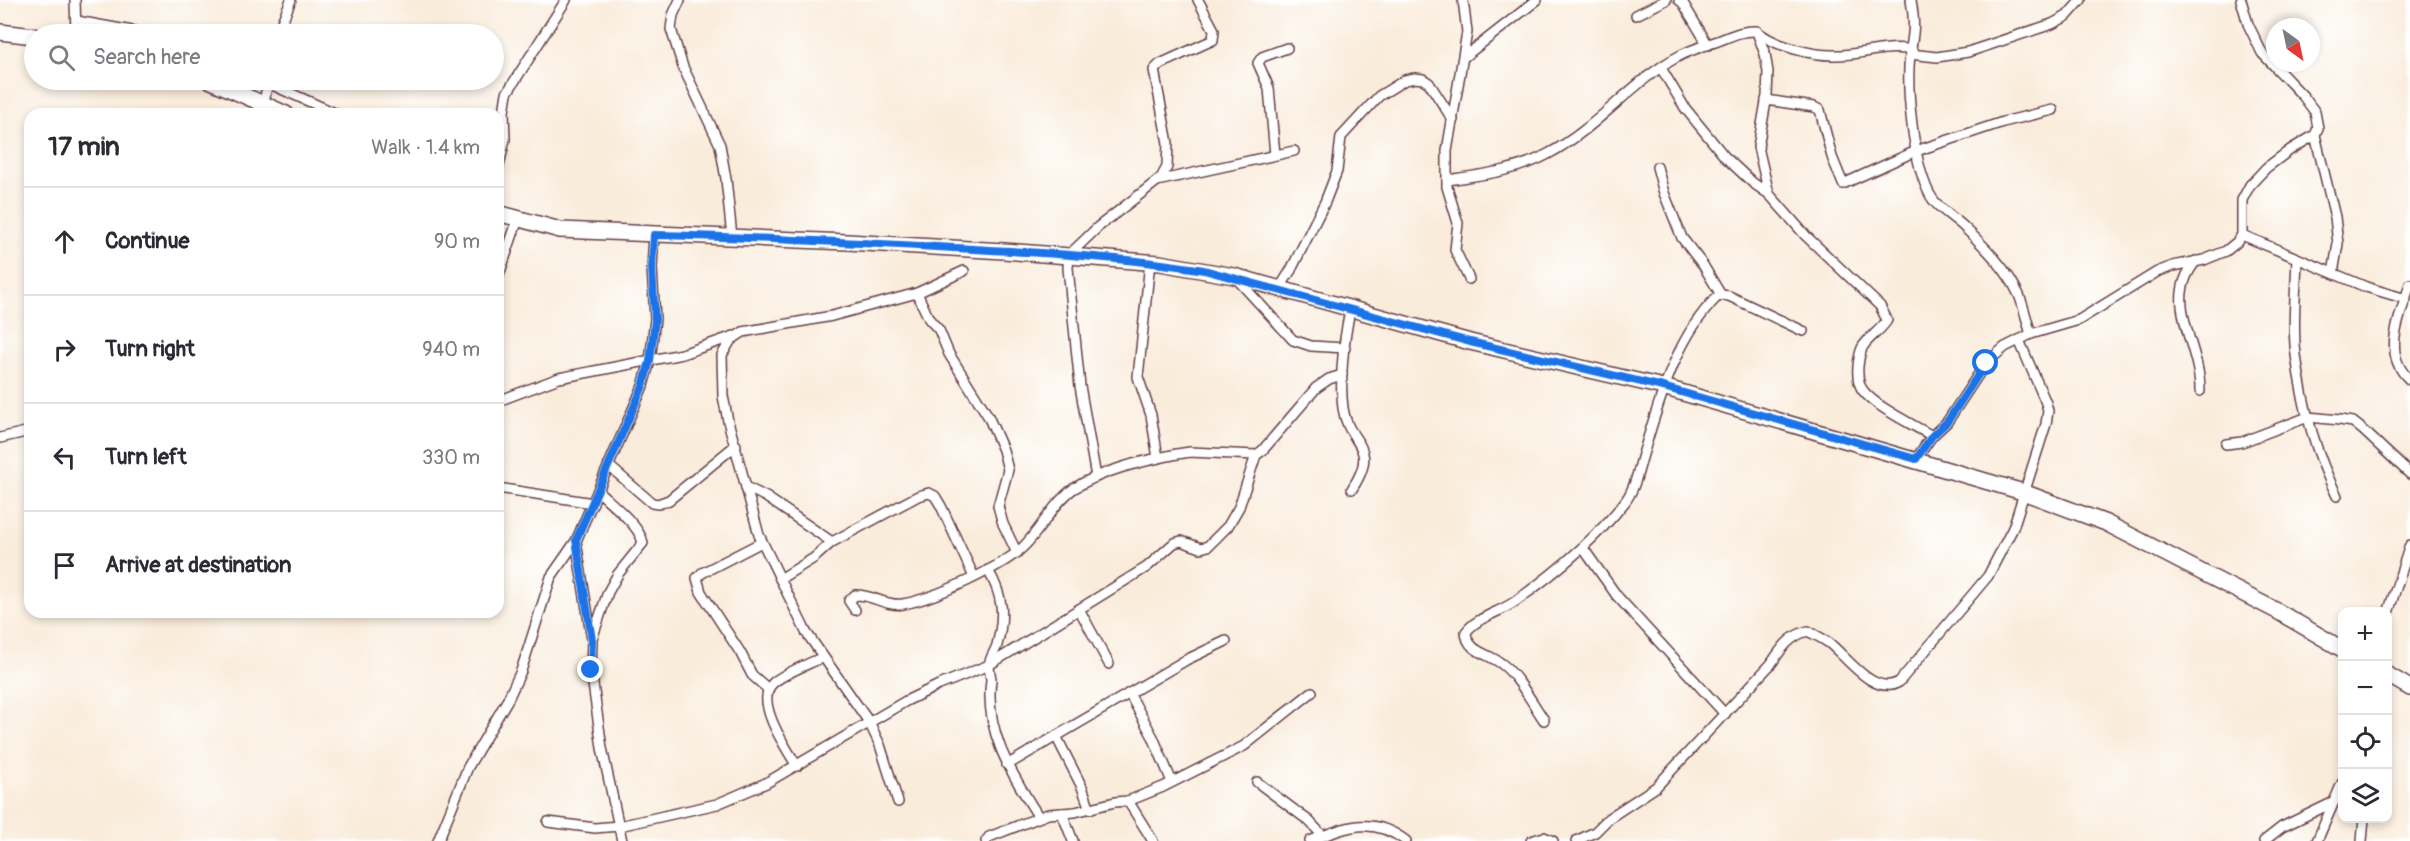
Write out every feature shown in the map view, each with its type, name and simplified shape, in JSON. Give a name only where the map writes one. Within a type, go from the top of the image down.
[{"type":"main road","points":[[0,32],[24,35]]},
{"type":"main road","points":[[233,90],[274,108]]},
{"type":"main road","points":[[504,215],[560,230],[1069,255],[1150,262],[1234,276],[1470,342],[1663,387],[2023,492],[2106,523],[2277,611],[2338,646]]},
{"type":"main road","points":[[2392,677],[2410,688]]},
{"type":"street","points":[[75,0],[77,24]]},
{"type":"street","points":[[504,138],[507,93],[529,54],[566,0]]},
{"type":"street","points":[[680,0],[673,15],[671,29],[683,67],[720,146],[732,237]]},
{"type":"street","points":[[1096,477],[1080,386],[1068,268],[1069,255],[1104,222],[1157,181],[1167,167],[1168,143],[1154,70],[1160,64],[1213,40],[1214,30],[1198,0]]},
{"type":"street","points":[[1463,0],[1467,32],[1447,151],[1447,180],[1450,201],[1458,223],[1455,250],[1469,279]]},
{"type":"street","points":[[1464,57],[1537,0]]},
{"type":"street","points":[[1636,15],[1666,0]]},
{"type":"street","points":[[1679,0],[1708,45]]},
{"type":"street","points":[[1911,0],[1915,24],[1911,52],[1911,116],[1916,151],[1931,197],[1963,226],[2005,272],[2020,297],[2031,334]]},
{"type":"street","points":[[1447,180],[1484,175],[1524,165],[1551,153],[1598,120],[1661,68],[1683,54],[1745,30],[1757,31],[1765,39],[1779,44],[1834,56],[1888,48],[1937,57],[1968,52],[2052,24],[2067,16],[2081,0]]},
{"type":"street","points":[[1916,459],[1932,436],[1947,422],[1986,363],[2005,347],[2031,334],[2079,320],[2157,272],[2226,251],[2242,235],[2242,200],[2250,185],[2266,168],[2315,135],[2318,128],[2314,112],[2303,96],[2262,53],[2252,33],[2241,0]]},
{"type":"street","points":[[281,24],[289,1]]},
{"type":"street","points":[[77,21],[94,24]]},
{"type":"street","points":[[1757,31],[1766,54],[1768,72],[1758,147],[1768,194]]},
{"type":"street","points":[[1275,155],[1269,88],[1258,63],[1262,57],[1287,48]]},
{"type":"street","points":[[1661,68],[1685,108],[1725,157],[1768,194],[1822,252],[1880,306],[1886,315],[1885,323],[1868,340],[1860,355],[1860,385],[1864,393],[1932,436]]},
{"type":"street","points":[[1279,290],[1325,202],[1337,171],[1341,137],[1379,96],[1405,80],[1423,79],[1429,83],[1453,120]]},
{"type":"street","points":[[264,103],[265,90]]},
{"type":"street","points":[[286,90],[324,108]]},
{"type":"street","points":[[1766,100],[1815,106],[1820,110],[1832,157],[1843,184],[1916,151],[2003,122],[2053,110]]},
{"type":"street","points":[[2315,135],[2336,217],[2338,244],[2333,273]]},
{"type":"street","points":[[1157,181],[1294,151]]},
{"type":"street","points":[[1657,167],[1664,193],[1682,238],[1703,265],[1721,295]]},
{"type":"street","points":[[504,260],[518,219]]},
{"type":"street","points":[[438,841],[468,767],[508,699],[521,671],[551,577],[576,540],[643,386],[650,361],[655,320],[652,268],[654,235]]},
{"type":"street","points":[[2242,235],[2366,287],[2406,299]]},
{"type":"street","points":[[2296,259],[2296,355],[2308,417],[2319,456],[2337,496]]},
{"type":"street","points":[[2196,261],[2185,278],[2181,306],[2198,369],[2200,391]]},
{"type":"street","points":[[1150,262],[1138,377],[1151,416],[1158,458]]},
{"type":"street","points":[[504,399],[559,378],[682,354],[736,335],[832,316],[917,293],[964,271]]},
{"type":"street","points":[[1234,276],[1293,340],[1311,346],[1345,348]]},
{"type":"street","points":[[2410,284],[2392,345],[2399,366],[2410,380]]},
{"type":"street","points":[[917,293],[929,319],[939,330],[949,354],[988,416],[1003,450],[1008,470],[998,506],[1003,524],[1017,553]]},
{"type":"street","points":[[1544,720],[1506,668],[1471,647],[1466,640],[1466,632],[1475,623],[1502,611],[1582,548],[1626,502],[1663,387],[1691,330],[1713,301],[1721,295],[1729,296],[1803,332]]},
{"type":"street","points":[[1350,309],[1342,375],[1343,410],[1365,456],[1361,475],[1352,489]]},
{"type":"street","points":[[736,335],[725,347],[722,355],[723,396],[762,542],[806,632],[869,722],[880,746],[898,802]]},
{"type":"street","points":[[1576,841],[1595,832],[1609,818],[1656,787],[1771,664],[1785,644],[1798,633],[1808,631],[1831,645],[1851,664],[1880,685],[1892,686],[1899,682],[1988,576],[2013,528],[2046,424],[2048,411],[2019,340]]},
{"type":"street","points":[[855,610],[849,601],[855,595],[905,604],[974,578],[1017,553],[1038,532],[1061,500],[1096,477],[1158,458],[1191,452],[1256,455],[1322,382],[1342,375]]},
{"type":"street","points":[[2226,444],[2242,442],[2308,417],[2353,423],[2410,474]]},
{"type":"street","points":[[0,438],[24,432]]},
{"type":"street","points":[[609,466],[652,503],[658,504],[669,500],[736,445]]},
{"type":"street","points":[[548,822],[595,828],[619,826],[731,800],[797,766],[869,722],[937,686],[989,665],[1146,567],[1174,543],[1181,541],[1202,548],[1214,541],[1228,526],[1239,507],[1256,455]]},
{"type":"street","points":[[746,487],[766,497],[832,542]]},
{"type":"street","points":[[504,489],[593,503]]},
{"type":"street","points":[[592,640],[608,592],[618,573],[643,543],[642,536],[633,525],[598,491]]},
{"type":"street","points":[[780,579],[814,558],[832,542],[918,496],[929,493],[935,496],[941,506],[974,578]]},
{"type":"street","points":[[576,540],[592,640],[591,670],[601,736],[622,841]]},
{"type":"street","points":[[762,542],[702,573],[697,578],[701,592],[740,652],[752,675],[768,689]]},
{"type":"street","points":[[2390,607],[2410,545]]},
{"type":"street","points":[[1582,548],[1617,596],[1725,714]]},
{"type":"street","points":[[988,570],[999,589],[1002,609],[997,645],[989,665],[991,679],[989,699],[993,727],[1007,765],[1038,816]]},
{"type":"street","points":[[1079,609],[1109,664]]},
{"type":"street","points":[[1007,765],[1186,660],[1226,641]]},
{"type":"street","points":[[797,766],[775,730],[766,700],[768,689],[774,682],[823,657]]},
{"type":"street","points":[[986,841],[989,837],[1038,816],[1128,801],[1172,782],[1244,746],[1312,692]]},
{"type":"street","points":[[1129,693],[1153,737],[1172,782]]},
{"type":"street","points":[[1056,736],[1082,787],[1090,809]]},
{"type":"street","points":[[1257,782],[1309,822],[1323,836]]},
{"type":"street","points":[[2317,841],[2338,794]]},
{"type":"street","points":[[1128,801],[1153,841]]},
{"type":"street","points":[[2264,841],[2282,827],[2334,802]]},
{"type":"street","points":[[1062,813],[1073,841]]},
{"type":"street","points":[[2362,841],[2364,823]]},
{"type":"street","points":[[1310,841],[1353,826],[1370,824],[1387,829],[1406,841]]},
{"type":"street","points":[[1532,841],[1544,837],[1553,841]]},
{"type":"route","points":[[591,670],[592,640],[576,540],[643,386],[650,361],[655,320],[652,268],[654,235],[847,242],[1004,251],[1108,258],[1204,270],[1234,276],[1470,342],[1663,387],[1916,459],[1932,436],[1947,422],[1986,363]]}]
